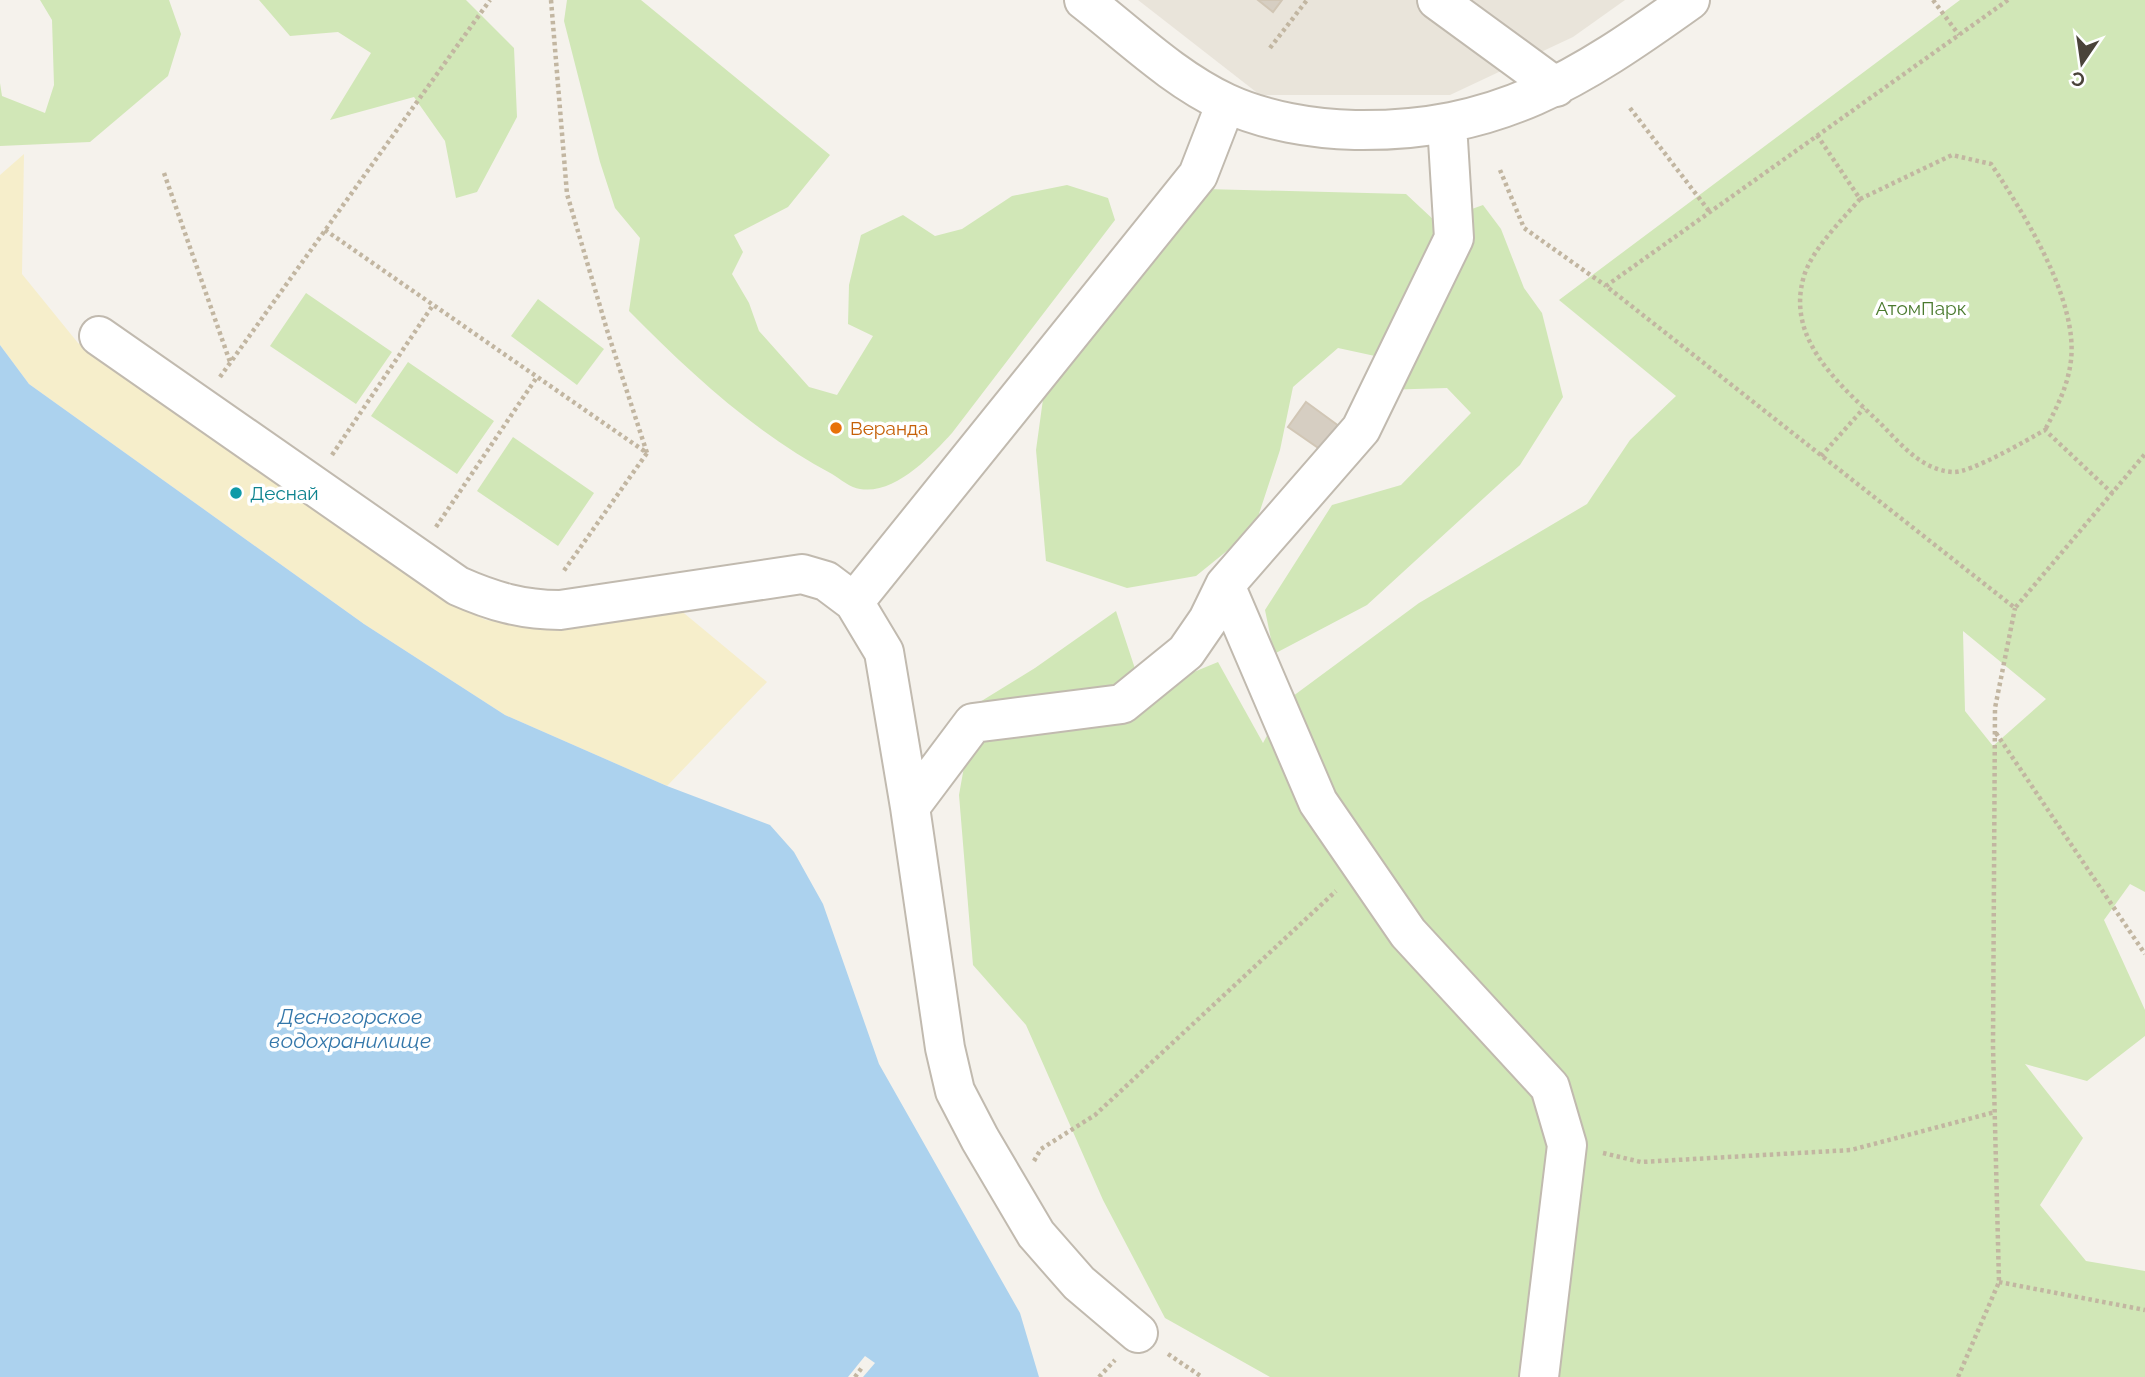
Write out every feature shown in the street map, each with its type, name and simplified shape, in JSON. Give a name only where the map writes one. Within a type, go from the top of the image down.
[{"type":"street","points":[[1084,0],[1181,76],[1226,103],[1279,121],[1334,129],[1392,130],[1447,124],[1504,110],[1556,87],[1627,45],[1690,0]]},
{"type":"street","points":[[1437,0],[1556,87]]},
{"type":"street","points":[[854,602],[1198,175],[1226,103]]},
{"type":"street","points":[[910,807],[973,723],[1122,704],[1186,652],[1208,620],[1225,585],[1361,429],[1454,238],[1447,124]]},
{"type":"street","points":[[99,336],[458,586],[500,604],[536,610],[560,610],[802,574],[826,581],[854,602],[884,652],[945,1048],[956,1091],[1036,1234],[1079,1283],[1126,1347]]},
{"type":"street","points":[[1225,585],[1318,802],[1408,933],[1550,1087],[1567,1145],[1539,1377]]},
{"type":"path","points":[[199,406],[490,0]]},
{"type":"path","points":[[551,0],[567,194],[647,453]]},
{"type":"path","points":[[1270,48],[1307,0]]},
{"type":"path","points":[[1933,0],[1959,35]]},
{"type":"path","points":[[1606,286],[2008,0]]},
{"type":"path","points":[[1630,108],[1709,211]]},
{"type":"path","points":[[1816,135],[1860,199]]},
{"type":"path","points":[[1952,155],[1991,164],[2028,219],[2064,303],[2071,358],[2062,397],[2045,430],[2011,450],[1955,472],[1924,465],[1818,360],[1800,321],[1804,275],[1827,237],[1860,199],[1952,155]]},
{"type":"path","points":[[1500,170],[1524,228],[1606,286],[2015,608]]},
{"type":"path","points":[[164,173],[230,362]]},
{"type":"path","points":[[325,230],[647,453]]},
{"type":"path","points":[[312,485],[433,305]]},
{"type":"path","points":[[415,557],[537,377]]},
{"type":"path","points":[[1821,456],[1864,408]]},
{"type":"path","points":[[2045,430],[2113,494]]},
{"type":"path","points":[[536,610],[647,453]]},
{"type":"path","points":[[1958,1377],[1998,1282],[1995,733],[1996,708],[2015,608],[2145,454]]},
{"type":"path","points":[[1995,733],[2145,954]]},
{"type":"path","points":[[1014,1196],[1041,1149],[1095,1115],[1363,866]]},
{"type":"path","points":[[1567,1145],[1641,1162],[1851,1150],[1995,1112]]},
{"type":"path","points":[[1998,1282],[2145,1310]]},
{"type":"path","points":[[1098,1377],[1126,1347]]},
{"type":"path","points":[[855,1377],[863,1366]]},
{"type":"shaded area","points":[[1138,0],[1625,0],[1573,37],[1450,95],[1260,95]]},
{"type":"green space","points":[[40,0],[169,0],[181,34],[168,76],[90,142],[0,146],[0,83],[2,96],[45,113],[54,85],[52,20]]},
{"type":"green space","points":[[259,0],[466,0],[514,48],[517,117],[477,192],[456,198],[445,141],[414,97],[330,120],[371,53],[338,32],[290,36]]},
{"type":"green space","points":[[567,0],[641,0],[830,155],[788,207],[734,235],[743,252],[732,274],[749,303],[759,331],[809,387],[837,395],[873,336],[848,324],[849,285],[861,235],[903,215],[935,236],[962,229],[1012,196],[1067,185],[1108,198],[1115,220],[952,433],[934,452],[911,472],[886,486],[873,489],[853,487],[750,421],[675,357],[629,311],[640,238],[615,208],[600,162],[564,21]]},
{"type":"green space","name":"АтомПарк","points":[[1960,0],[2145,0],[2145,892],[2130,884],[2104,920],[2145,1010],[2145,1036],[2087,1081],[2025,1064],[2083,1138],[2040,1205],[2086,1261],[2145,1271],[2145,1377],[1270,1377],[1165,1318],[1103,1200],[1026,1025],[973,965],[959,795],[975,705],[1035,668],[1116,611],[1143,693],[1218,662],[1263,743],[1285,702],[1419,603],[1587,504],[1630,440],[1676,396],[1559,300]],"holes":[[[1963,631],[2046,699],[1993,746],[1965,711]]]},
{"type":"green space","points":[[1205,189],[1406,194],[1436,222],[1483,205],[1501,229],[1524,288],[1542,313],[1563,397],[1520,465],[1367,605],[1274,654],[1265,610],[1332,505],[1401,485],[1471,413],[1447,388],[1382,390],[1375,356],[1338,348],[1293,387],[1280,450],[1254,529],[1196,576],[1127,588],[1046,561],[1036,450],[1044,392]]},
{"type":"green space","points":[[306,293],[392,352],[356,404],[270,346]]},
{"type":"green space","points":[[538,299],[604,349],[577,385],[511,336]]},
{"type":"green space","points":[[408,362],[494,421],[457,474],[371,416]]},
{"type":"green space","points":[[513,437],[594,493],[558,546],[477,491]]},
{"type":"sand","name":"Деснай","points":[[24,154],[22,274],[78,343],[448,602],[486,620],[531,626],[673,604],[767,682],[667,786],[505,715],[364,624],[29,384],[0,345],[0,175]]},
{"type":"water","name":"Десногорское водохранилище","points":[[0,345],[29,384],[364,624],[505,715],[667,786],[770,825],[794,852],[823,904],[879,1064],[1020,1313],[1039,1377],[0,1377]]},
{"type":"pier","points":[[865,1356],[875,1363],[863,1377],[848,1377]]},
{"type":"building","points":[[1258,0],[1282,0],[1273,12]]},
{"type":"building","points":[[1306,402],[1347,432],[1330,456],[1288,427]]},
{"type":"place","name":"Веранда","points":[[836,428]]},
{"type":"place","name":"Деснай","points":[[236,493]]}]
